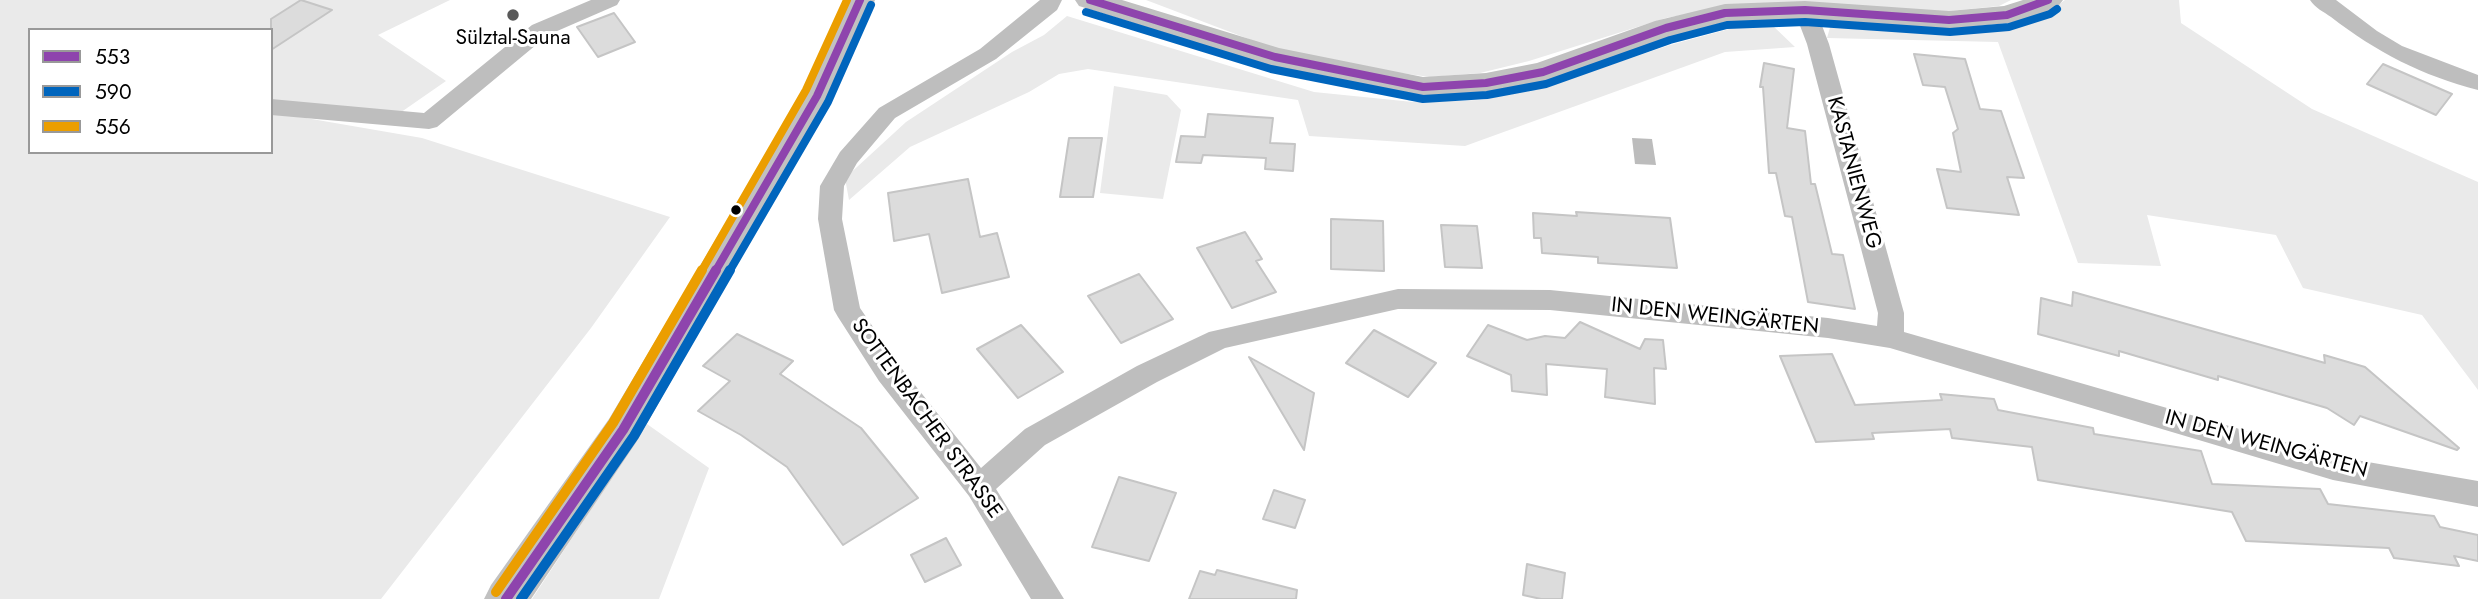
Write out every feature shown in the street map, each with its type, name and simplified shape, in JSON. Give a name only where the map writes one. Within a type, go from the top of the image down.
[{"type":"main road","points":[[506,599],[622,429],[748,218],[817,96],[860,0]]},
{"type":"main road","points":[[1090,0],[1275,57],[1423,87],[1486,83],[1543,72],[1666,28],[1725,13],[1805,10],[1950,20],[2007,15],[2045,4],[2048,0]]},
{"type":"street","points":[[273,107],[429,121],[540,30],[609,0]]},
{"type":"street","name":"SOTTENBACHER STRASSE","points":[[1048,599],[979,487],[888,373],[847,310],[830,219],[832,186],[848,158],[887,113],[988,54],[1021,31],[1052,0]]},
{"type":"street","points":[[2321,0],[2369,36],[2398,53],[2438,71],[2478,83]]},
{"type":"street","name":"KASTANIENWEG","points":[[1805,10],[1818,44],[1891,313],[1890,338]]},
{"type":"street","name":"IN DEN WEINGÄRTEN","points":[[979,487],[1035,437],[1147,374],[1219,339],[1398,299],[1550,300],[1814,327],[1890,338],[2333,468],[2478,494]]},
{"type":"shaded area","points":[[0,0],[450,0],[378,35],[446,81],[397,115],[273,106],[273,28],[28,28],[28,154],[273,154],[273,112],[422,138],[670,217],[591,328],[381,599],[0,599]]},
{"type":"shaded area","points":[[1146,0],[2011,0],[1999,6],[1940,12],[1724,7],[1666,18],[1529,61],[1480,73],[1430,77],[1348,66],[1283,52]]},
{"type":"shaded area","points":[[2065,0],[2179,0],[2181,23],[2312,109],[2478,182],[2478,390],[2422,315],[2303,288],[2276,235],[2147,215],[2161,266],[2078,263],[1998,42],[1827,38],[1831,24],[1920,27],[1986,25],[2016,21],[2043,13]]},
{"type":"shaded area","points":[[1067,16],[1314,92],[1413,102],[1481,100],[1541,88],[1670,45],[1733,28],[1771,24],[1795,47],[1725,52],[1465,146],[1309,136],[1298,100],[1088,69],[1059,74],[1029,92],[910,147],[849,200],[845,178],[906,122],[1012,52],[1044,35]]},
{"type":"shaded area","points":[[1114,86],[1167,95],[1181,110],[1163,199],[1100,193]]},
{"type":"shaded area","points":[[1632,138],[1652,139],[1656,165],[1635,164]]},
{"type":"shaded area","points":[[647,424],[709,468],[659,599],[532,599]]},
{"type":"building","points":[[301,0],[332,10],[273,49],[271,19]]},
{"type":"building","points":[[614,13],[635,42],[598,57],[577,27]]},
{"type":"building","points":[[1914,54],[1965,59],[1980,109],[2001,111],[2024,178],[2007,177],[2019,215],[1947,208],[1937,169],[1961,172],[1953,133],[1958,129],[1945,87],[1923,85]]},
{"type":"building","points":[[1764,63],[1794,69],[1787,128],[1805,131],[1811,184],[1815,184],[1832,254],[1843,255],[1855,309],[1808,302],[1792,217],[1785,216],[1776,173],[1769,173],[1763,87],[1760,87]]},
{"type":"building","points":[[2383,64],[2452,94],[2436,115],[2367,84]]},
{"type":"building","points":[[1208,114],[1273,118],[1270,143],[1295,144],[1293,171],[1265,169],[1266,158],[1203,155],[1201,163],[1176,162],[1181,136],[1205,137]]},
{"type":"building","points":[[1069,138],[1102,138],[1093,197],[1060,197]]},
{"type":"building","points":[[968,179],[980,237],[997,233],[1009,277],[942,293],[929,234],[894,241],[888,193]]},
{"type":"building","points":[[1576,212],[1670,218],[1677,268],[1598,263],[1598,257],[1542,253],[1541,238],[1534,238],[1533,213],[1577,216]]},
{"type":"building","points":[[1331,219],[1383,221],[1384,271],[1331,269]]},
{"type":"building","points":[[1441,225],[1477,226],[1482,268],[1445,267]]},
{"type":"building","points":[[1245,232],[1262,259],[1256,261],[1276,292],[1232,308],[1197,248]]},
{"type":"building","points":[[1139,274],[1173,319],[1121,343],[1088,296]]},
{"type":"building","points":[[2073,292],[2325,363],[2324,355],[2365,367],[2459,448],[2457,450],[2360,416],[2354,425],[2327,408],[2218,376],[2218,380],[2119,351],[2119,356],[2038,334],[2041,298],[2072,306]]},
{"type":"building","points":[[1580,322],[1640,349],[1645,339],[1663,340],[1666,369],[1654,368],[1655,404],[1605,397],[1607,369],[1546,364],[1547,395],[1512,391],[1511,375],[1467,356],[1488,325],[1527,340],[1545,336],[1565,338]]},
{"type":"building","points":[[1021,325],[1063,372],[1018,398],[977,349]]},
{"type":"building","points":[[1374,330],[1436,363],[1408,397],[1346,363]]},
{"type":"building","points":[[737,334],[793,361],[780,374],[861,428],[918,498],[843,545],[787,467],[741,435],[698,411],[730,381],[703,366]]},
{"type":"building","points":[[1832,354],[1855,405],[1942,400],[1940,394],[1994,399],[1998,410],[2093,428],[2094,434],[2201,451],[2212,484],[2320,489],[2328,504],[2434,516],[2440,527],[2478,535],[2478,561],[2454,556],[2459,566],[2394,558],[2389,548],[2246,541],[2232,512],[2038,480],[2032,447],[1952,438],[1950,429],[1872,433],[1874,439],[1816,442],[1780,356]]},
{"type":"building","points":[[1249,357],[1314,393],[1304,450]]},
{"type":"building","points":[[1119,477],[1176,493],[1149,561],[1092,547]]},
{"type":"building","points":[[1274,490],[1305,500],[1295,528],[1263,519]]},
{"type":"building","points":[[946,538],[961,565],[925,582],[911,555]]},
{"type":"building","points":[[1527,564],[1565,573],[1562,599],[1541,599],[1523,595]]},
{"type":"building","points":[[1217,570],[1297,590],[1296,599],[1189,599],[1200,571],[1215,575]]},
{"type":"transit line","name":"556","points":[[496,592],[613,423],[806,90],[847,0]]},
{"type":"transit line","name":"553","points":[[506,599],[623,430],[817,96],[860,0]]},
{"type":"transit line","name":"553","points":[[1090,0],[1275,57],[1423,87],[1486,83],[1543,72],[1666,28],[1725,13],[1805,10],[1949,20],[2007,15],[2048,0]]},
{"type":"transit line","name":"590","points":[[521,599],[634,436],[828,102],[871,5]]},
{"type":"transit line","name":"590","points":[[1086,12],[1271,69],[1423,99],[1487,95],[1546,84],[1670,40],[1727,25],[1805,22],[1950,32],[2009,27],[2050,14],[2057,9]]},
{"type":"place","name":"Sülztal-Sauna","points":[[513,15]]}]
